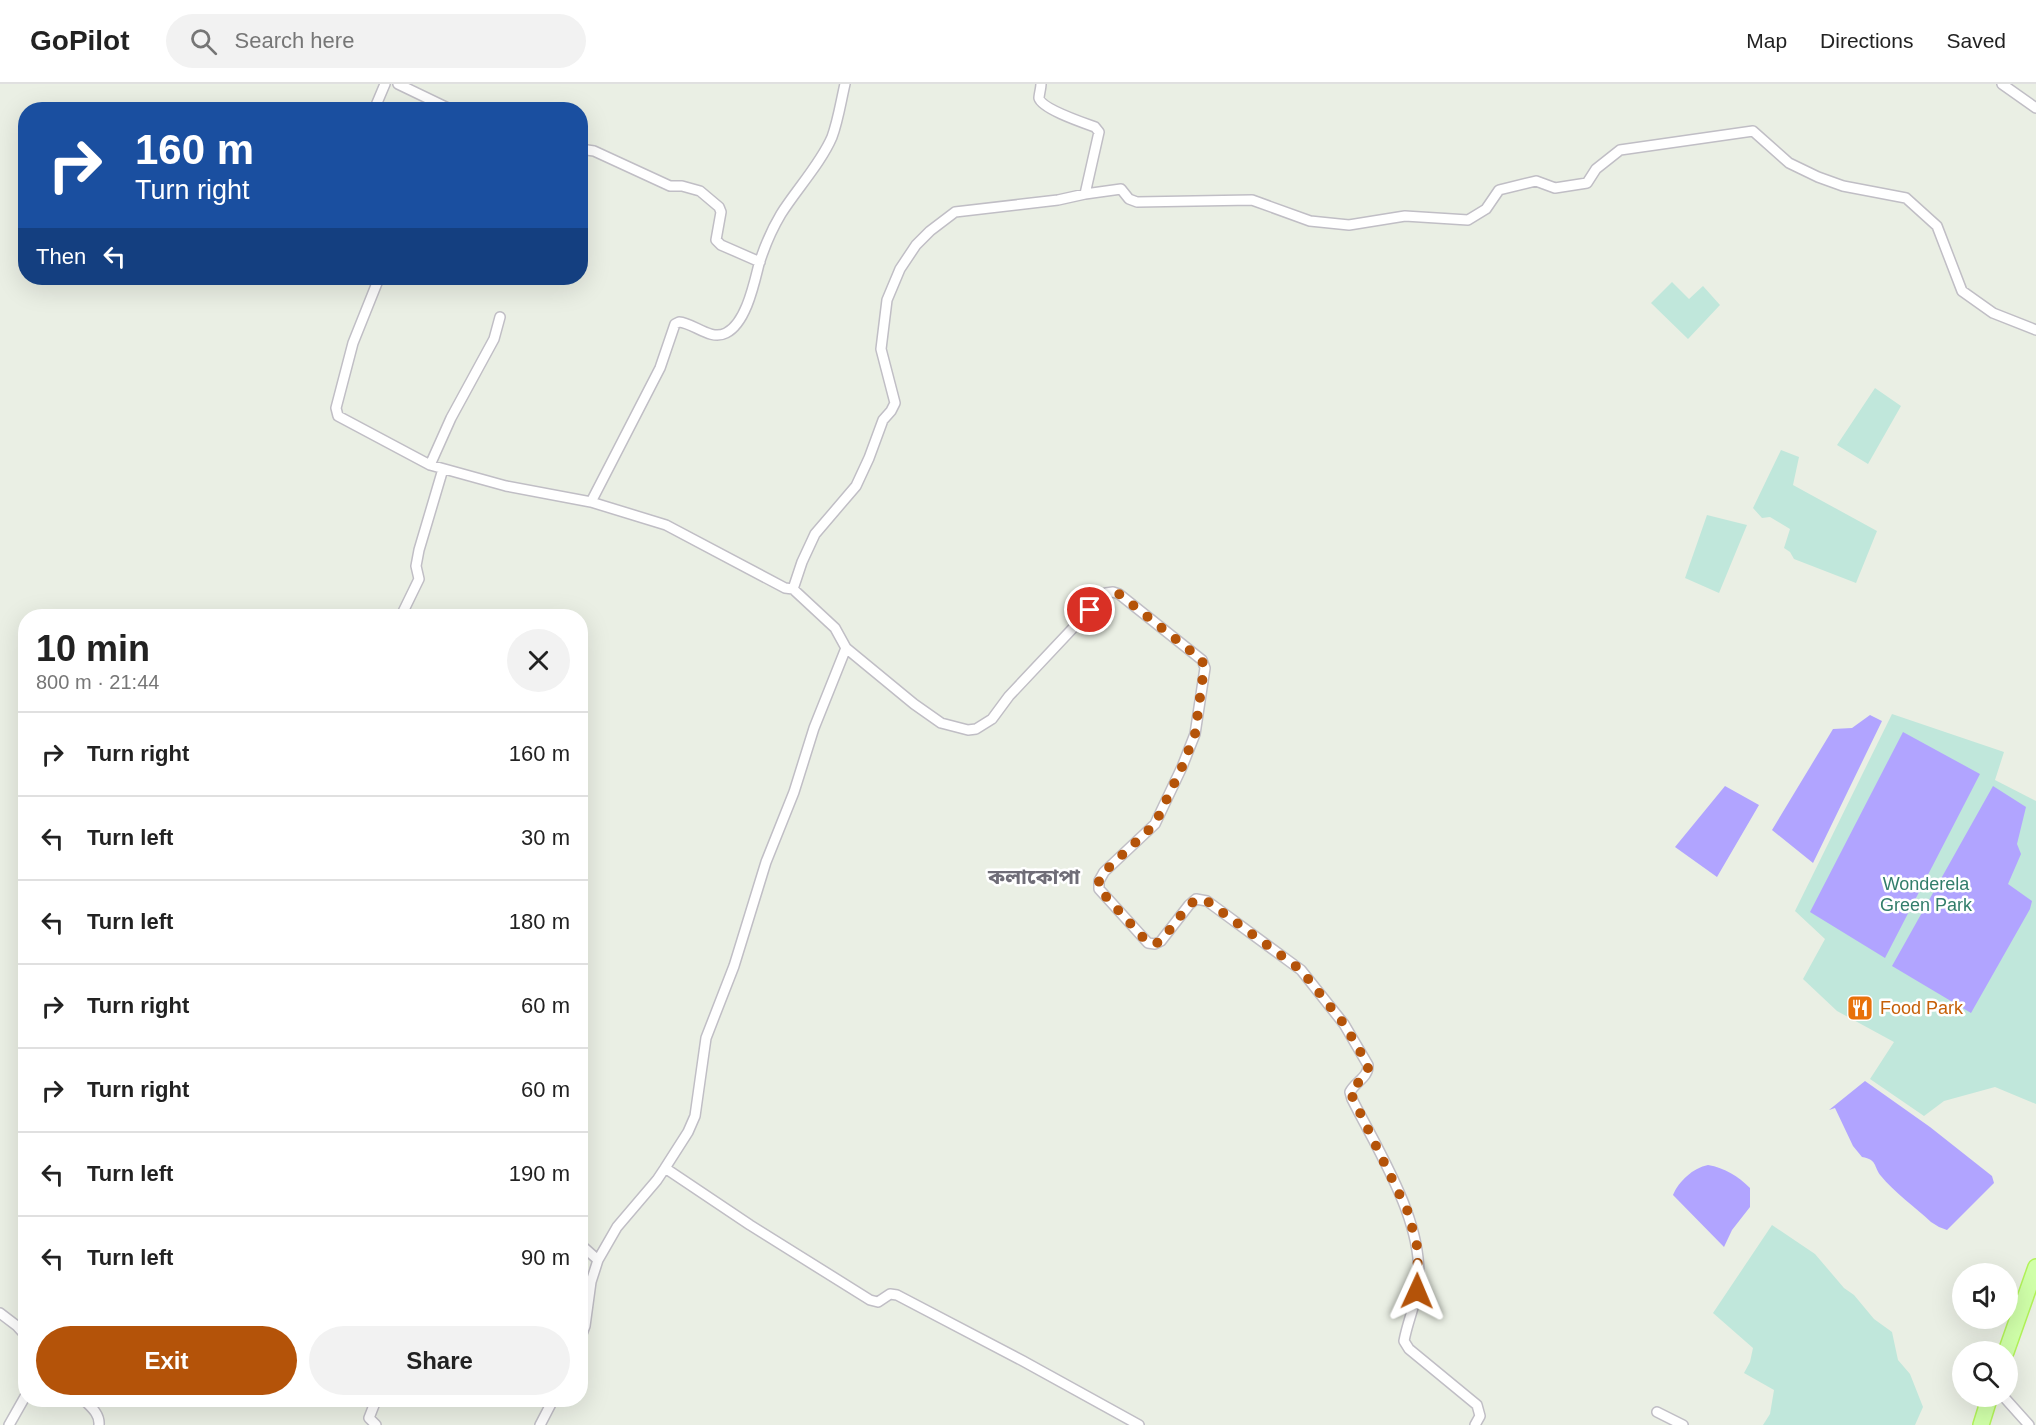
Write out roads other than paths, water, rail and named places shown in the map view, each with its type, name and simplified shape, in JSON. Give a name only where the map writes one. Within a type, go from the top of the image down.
[{"type":"main road","points":[[2010,1341],[2036,1267]]},
{"type":"main road","points":[[1981,1425],[1987,1407]]},
{"type":"street","points":[[378,102],[386,84]]},
{"type":"street","points":[[398,84],[435,102]]},
{"type":"street","points":[[591,502],[655,379],[675,324],[684,322],[712,334],[725,333],[736,325],[751,298],[760,262],[781,214],[832,138],[845,84]]},
{"type":"street","points":[[1041,84],[1039,98],[1042,103],[1095,127],[1099,132],[1085,194]]},
{"type":"street","points":[[2002,84],[2036,108]]},
{"type":"street","points":[[793,589],[815,534],[856,486],[883,420],[895,403],[881,348],[887,300],[900,269],[916,245],[955,212],[1058,200],[1121,189],[1129,199],[1137,202],[1251,200],[1310,221],[1349,225],[1405,216],[1468,220],[1486,209],[1499,190],[1536,181],[1555,188],[1587,183],[1596,169],[1620,150],[1753,131],[1789,163],[1818,177],[1843,186],[1905,198],[1938,226],[1962,291],[1993,313],[2036,330]]},
{"type":"street","points":[[588,150],[670,186],[700,190],[721,212],[716,240],[721,245],[760,262]]},
{"type":"street","points":[[376,285],[353,343],[336,408],[338,416],[430,465],[506,486],[591,502],[666,525],[785,588],[793,589],[835,628],[846,648],[914,704],[941,723],[968,730],[976,729],[992,718],[1106,593],[1113,591],[1202,660],[1204,668],[1195,734],[1182,767],[1155,824],[1104,872],[1099,881],[1099,889],[1148,943],[1155,944],[1161,941],[1189,905],[1197,899],[1207,901],[1301,970],[1344,1024],[1368,1065],[1366,1075],[1353,1086],[1350,1092],[1352,1099],[1408,1212],[1418,1250],[1417,1291],[1404,1341],[1409,1349],[1477,1404],[1480,1416],[1475,1425]]},
{"type":"street","points":[[430,465],[451,418],[494,339],[500,317]]},
{"type":"street","points":[[404,609],[419,579],[416,566],[419,550],[443,469]]},
{"type":"street","points":[[588,1304],[591,1282],[598,1260],[617,1227],[657,1180],[688,1132],[695,1116],[706,1038],[734,966],[766,862],[794,792],[814,728],[846,648]]},
{"type":"street","points":[[665,1168],[750,1225],[870,1300],[878,1302],[890,1293],[897,1296],[1023,1361],[1139,1425]]},
{"type":"street","points":[[588,1251],[598,1260]]},
{"type":"street","points":[[0,1313],[18,1327]]},
{"type":"street","points":[[9,1425],[19,1407]]},
{"type":"street","points":[[90,1407],[100,1419],[99,1425]]},
{"type":"street","points":[[373,1407],[369,1418],[376,1425]]},
{"type":"street","points":[[540,1425],[549,1407]]},
{"type":"street","points":[[2013,1407],[2030,1425]]},
{"type":"street","points":[[1657,1412],[1683,1425]]},
{"type":"place","name":"Food Park","points":[[1860,1008]]},
{"type":"district","name":"কলাকোপা","points":[[1034,876]]},
{"type":"park label","name":"Wonderela Green Park","points":[[1926,894]]}]
